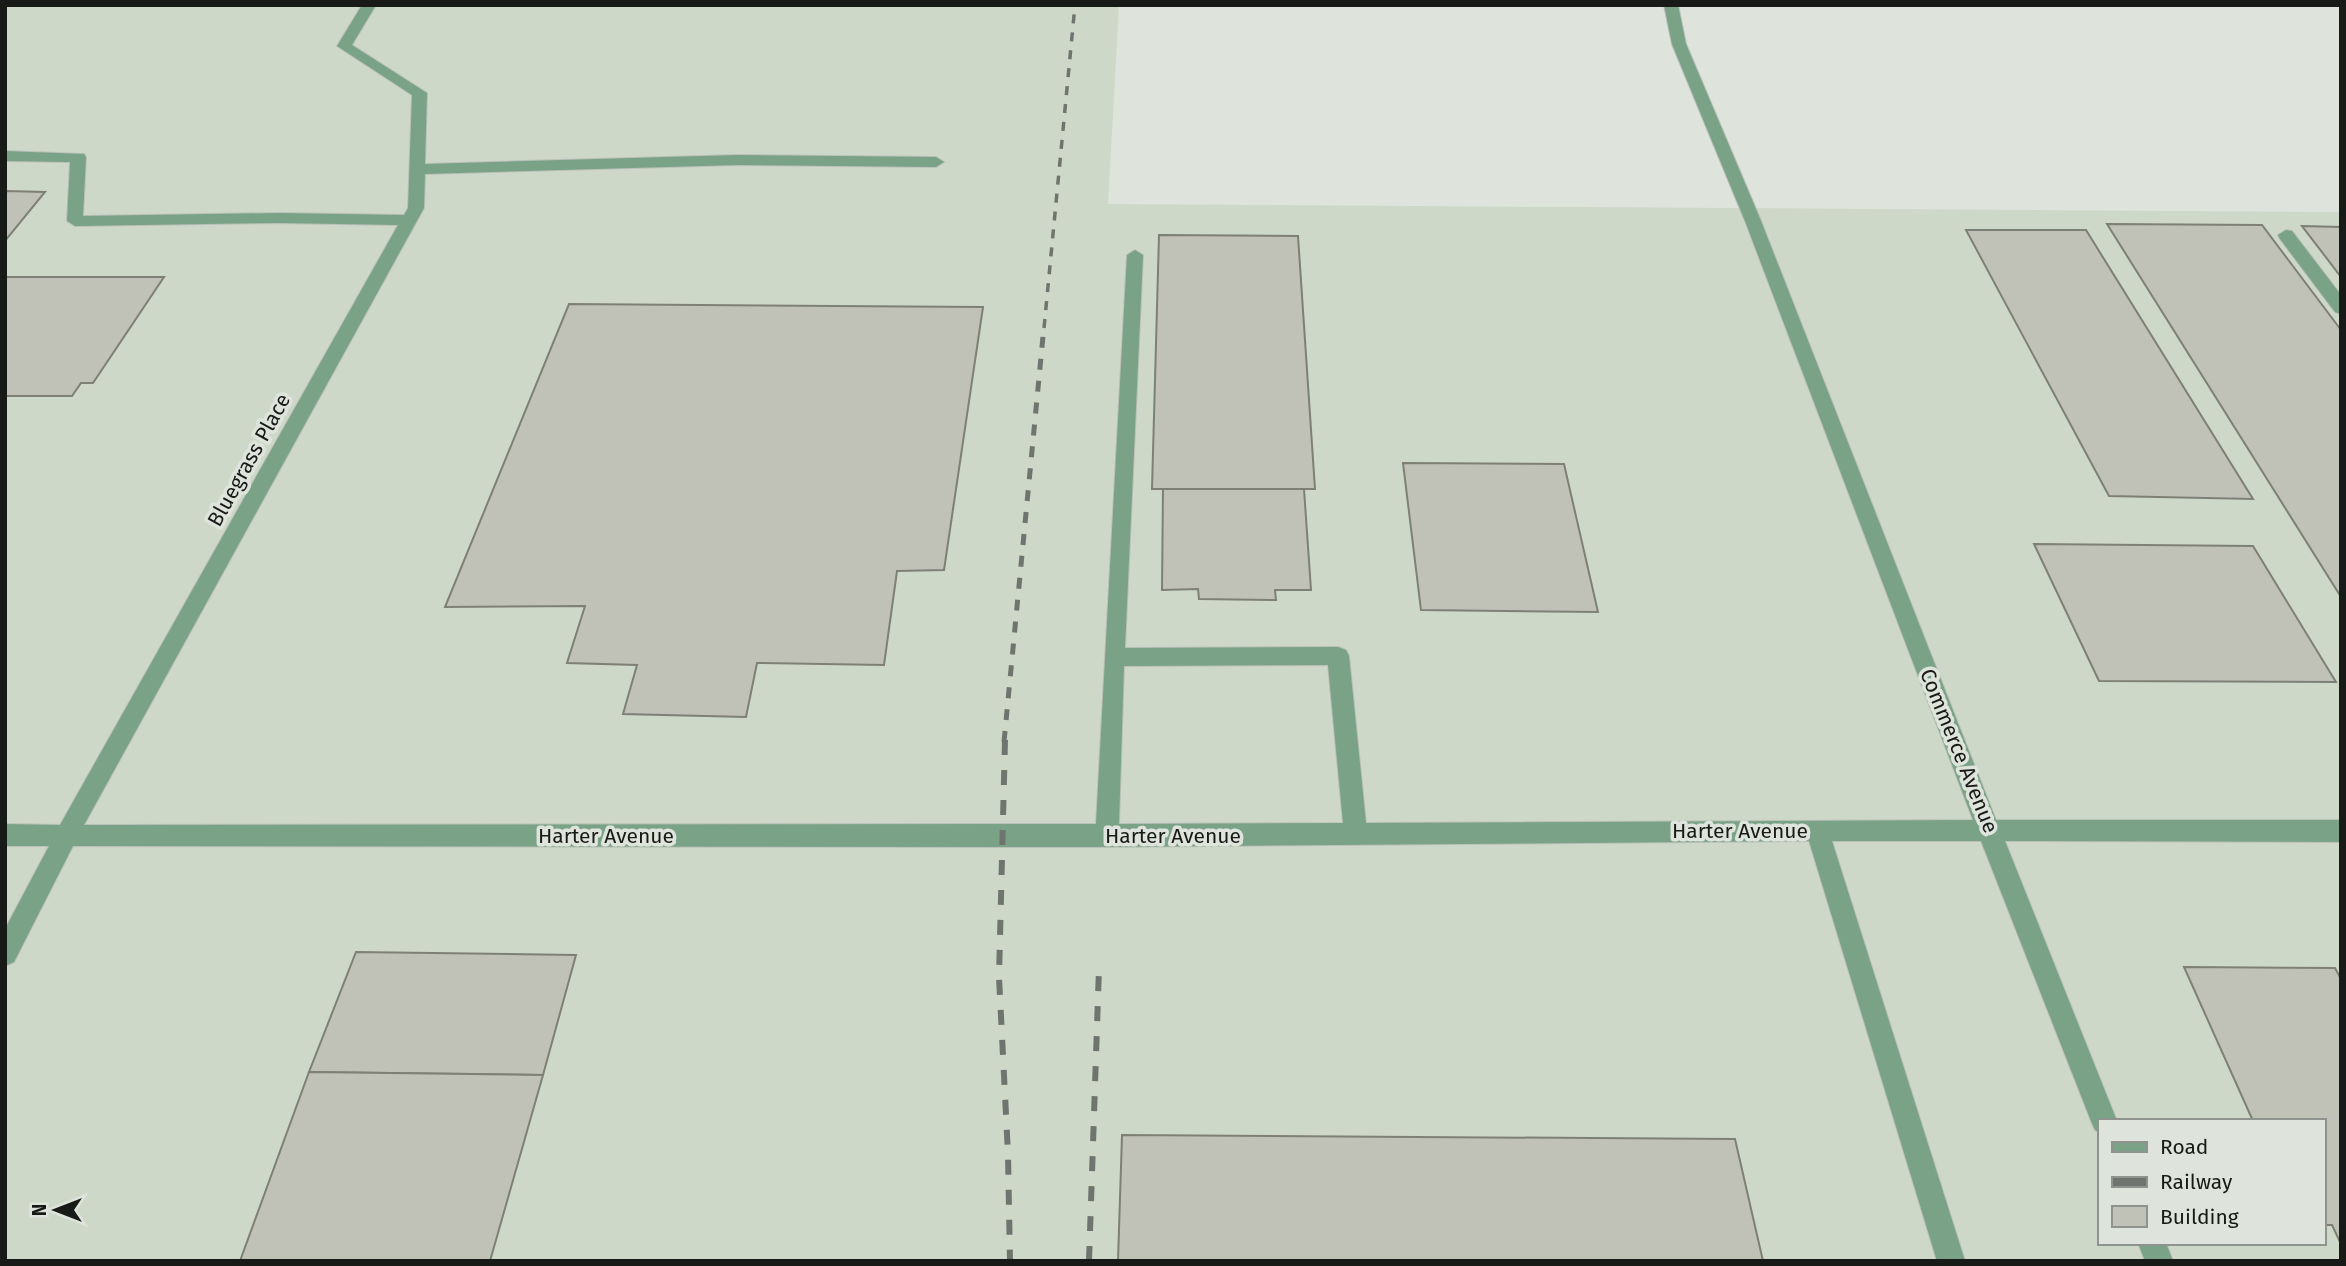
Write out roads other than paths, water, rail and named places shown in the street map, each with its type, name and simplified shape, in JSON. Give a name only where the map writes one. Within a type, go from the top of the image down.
[{"type":"street","name":"Bluegrass Place","points":[[5,954],[66,836],[416,208],[420,93],[344,46],[369,5]]},
{"type":"street","name":"Commerce Avenue","points":[[1671,5],[1679,44],[1753,221],[1953,740],[2103,1119]]},
{"type":"street","points":[[5,156],[78,157],[75,221],[279,218],[409,220]]},
{"type":"street","points":[[417,169],[737,160],[936,162]]},
{"type":"street","points":[[2286,234],[2341,308]]},
{"type":"street","points":[[1108,836],[1114,657],[1135,255]]},
{"type":"street","points":[[1114,657],[1338,656],[1356,834]]},
{"type":"street","name":"Harter Avenue","points":[[5,835],[1108,836],[1990,829],[2341,831]]},
{"type":"street","points":[[1817,831],[1951,1261]]},
{"type":"railway","points":[[1044,328],[1075,5]]},
{"type":"railway","points":[[1004,742],[1044,326]]},
{"type":"railway","points":[[1005,740],[999,977],[1008,1154],[1010,1261]]},
{"type":"railway","points":[[1089,1261],[1099,968]]}]
